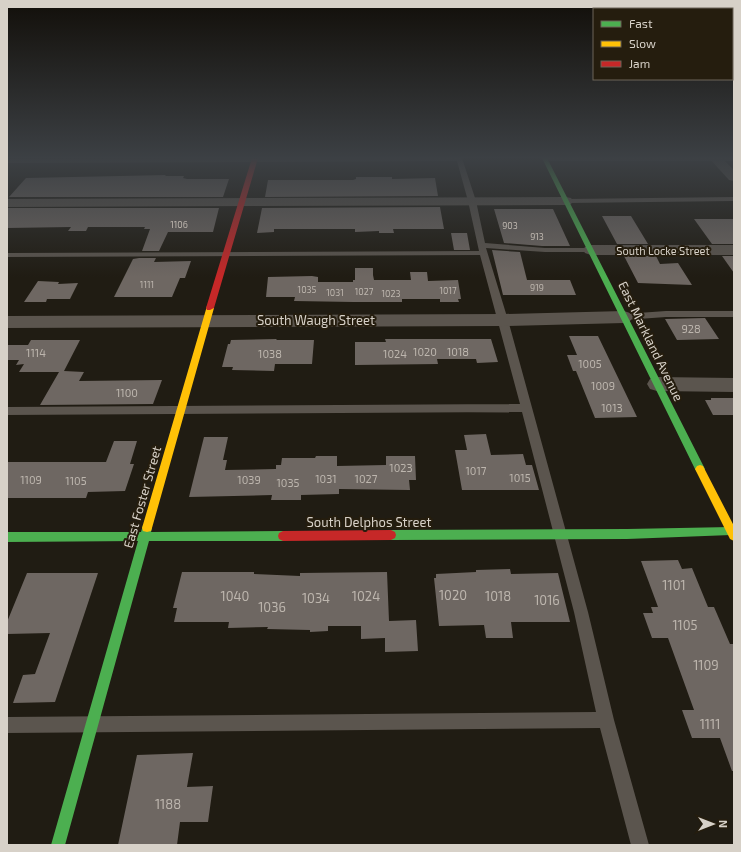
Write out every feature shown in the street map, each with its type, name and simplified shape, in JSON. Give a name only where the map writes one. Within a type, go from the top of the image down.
[{"type":"street","name":"East Foster Street","points":[[58,845],[180,410],[242,198]]},
{"type":"street","name":"East Markland Avenue","points":[[564,198],[733,534]]},
{"type":"street","points":[[7,203],[566,201]]},
{"type":"street","name":"South Locke Street","points":[[591,250],[734,250]]},
{"type":"street","name":"South Waugh Street","points":[[7,322],[503,320],[624,317]]},
{"type":"street","points":[[657,384],[734,385]]},
{"type":"street","name":"South Delphos Street","points":[[7,536],[559,533],[733,534]]},
{"type":"lane","points":[[471,198],[482,249],[503,320],[525,408],[581,612],[606,720],[640,845]]},
{"type":"lane","points":[[566,201],[734,199]]},
{"type":"lane","points":[[7,255],[225,254],[482,249],[591,250]]},
{"type":"lane","points":[[624,317],[666,314],[734,314]]},
{"type":"lane","points":[[7,411],[525,408]]},
{"type":"lane","points":[[7,725],[606,720]]},
{"type":"building","points":[[440,207],[444,229],[393,229],[394,233],[379,233],[379,231],[355,232],[355,229],[274,229],[274,232],[257,233],[262,208]]},
{"type":"building","points":[[7,208],[219,208],[213,232],[168,232],[159,251],[142,251],[150,229],[144,229],[145,227],[88,227],[86,231],[68,231],[71,227],[7,228]]},
{"type":"building","points":[[494,209],[553,209],[570,246],[542,246],[504,243]]},
{"type":"building","points":[[602,216],[631,216],[648,244],[617,244]]},
{"type":"building","points":[[694,219],[734,219],[734,244],[712,244]]},
{"type":"building","points":[[451,233],[467,233],[470,250],[454,250]]},
{"type":"building","points":[[492,250],[520,252],[527,280],[570,280],[576,295],[503,295]]},
{"type":"building","points":[[624,256],[656,256],[660,264],[678,263],[692,285],[638,283]]},
{"type":"building","points":[[722,256],[734,256],[734,273]]},
{"type":"building","points":[[156,258],[154,262],[191,261],[185,278],[180,278],[172,297],[114,297],[133,259]]},
{"type":"building","points":[[355,268],[373,268],[374,280],[411,280],[410,272],[427,272],[428,281],[458,280],[461,299],[458,299],[459,302],[440,302],[440,299],[402,299],[402,302],[353,302],[294,301],[295,297],[266,297],[268,277],[312,276],[318,277],[318,282],[353,282],[353,280],[355,280]]},
{"type":"building","points":[[38,281],[59,282],[58,284],[78,283],[70,299],[47,299],[46,302],[24,302]]},
{"type":"building","points":[[705,318],[719,339],[677,340],[665,319]]},
{"type":"building","points":[[569,336],[598,336],[637,417],[595,418],[576,371],[573,371],[567,355],[577,355]]},
{"type":"building","points":[[277,339],[276,340],[314,340],[312,364],[275,364],[274,371],[232,370],[233,367],[222,367],[228,344],[230,344],[231,340]]},
{"type":"building","points":[[385,339],[491,339],[498,362],[477,363],[476,359],[437,359],[438,364],[355,365],[355,342],[386,342]]},
{"type":"building","points":[[31,340],[80,340],[64,371],[84,372],[79,381],[162,380],[153,404],[40,405],[59,372],[19,372],[24,364],[16,365],[19,360],[7,360],[7,345],[28,345]]},
{"type":"building","points":[[711,398],[734,398],[734,415],[713,415],[705,400],[711,400]]},
{"type":"building","points":[[486,434],[491,455],[523,454],[526,465],[532,465],[539,490],[462,490],[455,450],[467,450],[464,435]]},
{"type":"building","points":[[204,437],[228,437],[223,460],[227,460],[225,470],[276,469],[276,465],[281,465],[282,458],[337,456],[337,466],[386,465],[386,456],[415,456],[416,480],[409,480],[410,490],[339,489],[339,494],[301,495],[301,500],[271,500],[272,495],[189,497]]},
{"type":"building","points":[[114,441],[137,441],[130,464],[134,464],[125,491],[88,492],[86,498],[7,498],[7,462],[106,462]]},
{"type":"building","points":[[678,560],[682,569],[692,568],[708,607],[714,607],[730,644],[734,644],[734,771],[732,771],[720,738],[692,738],[682,710],[694,710],[668,638],[652,638],[643,613],[653,613],[651,607],[658,607],[641,561]]},
{"type":"building","points":[[510,569],[511,574],[558,573],[570,622],[511,622],[513,638],[486,638],[484,625],[439,626],[434,578],[436,578],[436,574],[476,572],[476,570]]},
{"type":"building","points":[[182,572],[254,572],[254,574],[300,576],[300,573],[387,572],[389,621],[416,620],[418,651],[385,652],[385,638],[361,639],[361,626],[328,626],[328,631],[310,632],[310,630],[267,629],[268,627],[228,628],[229,622],[174,622],[177,608],[173,608]]},
{"type":"building","points":[[27,573],[98,573],[55,702],[13,703],[23,675],[35,674],[50,633],[7,634],[7,622]]},
{"type":"building","points":[[193,753],[187,787],[213,786],[208,822],[180,822],[177,845],[118,845],[137,755]]},
{"type":"traffic: fast","points":[[564,198],[700,469]]},
{"type":"traffic: fast","points":[[58,845],[147,528]]},
{"type":"traffic: fast","points":[[391,535],[627,534],[731,531]]},
{"type":"traffic: fast","points":[[7,537],[283,536]]},
{"type":"traffic: slow","points":[[147,528],[210,308]]},
{"type":"traffic: slow","points":[[700,469],[734,536]]},
{"type":"traffic: jam","points":[[210,308],[243,198]]},
{"type":"traffic: jam","points":[[283,536],[391,535]]}]
